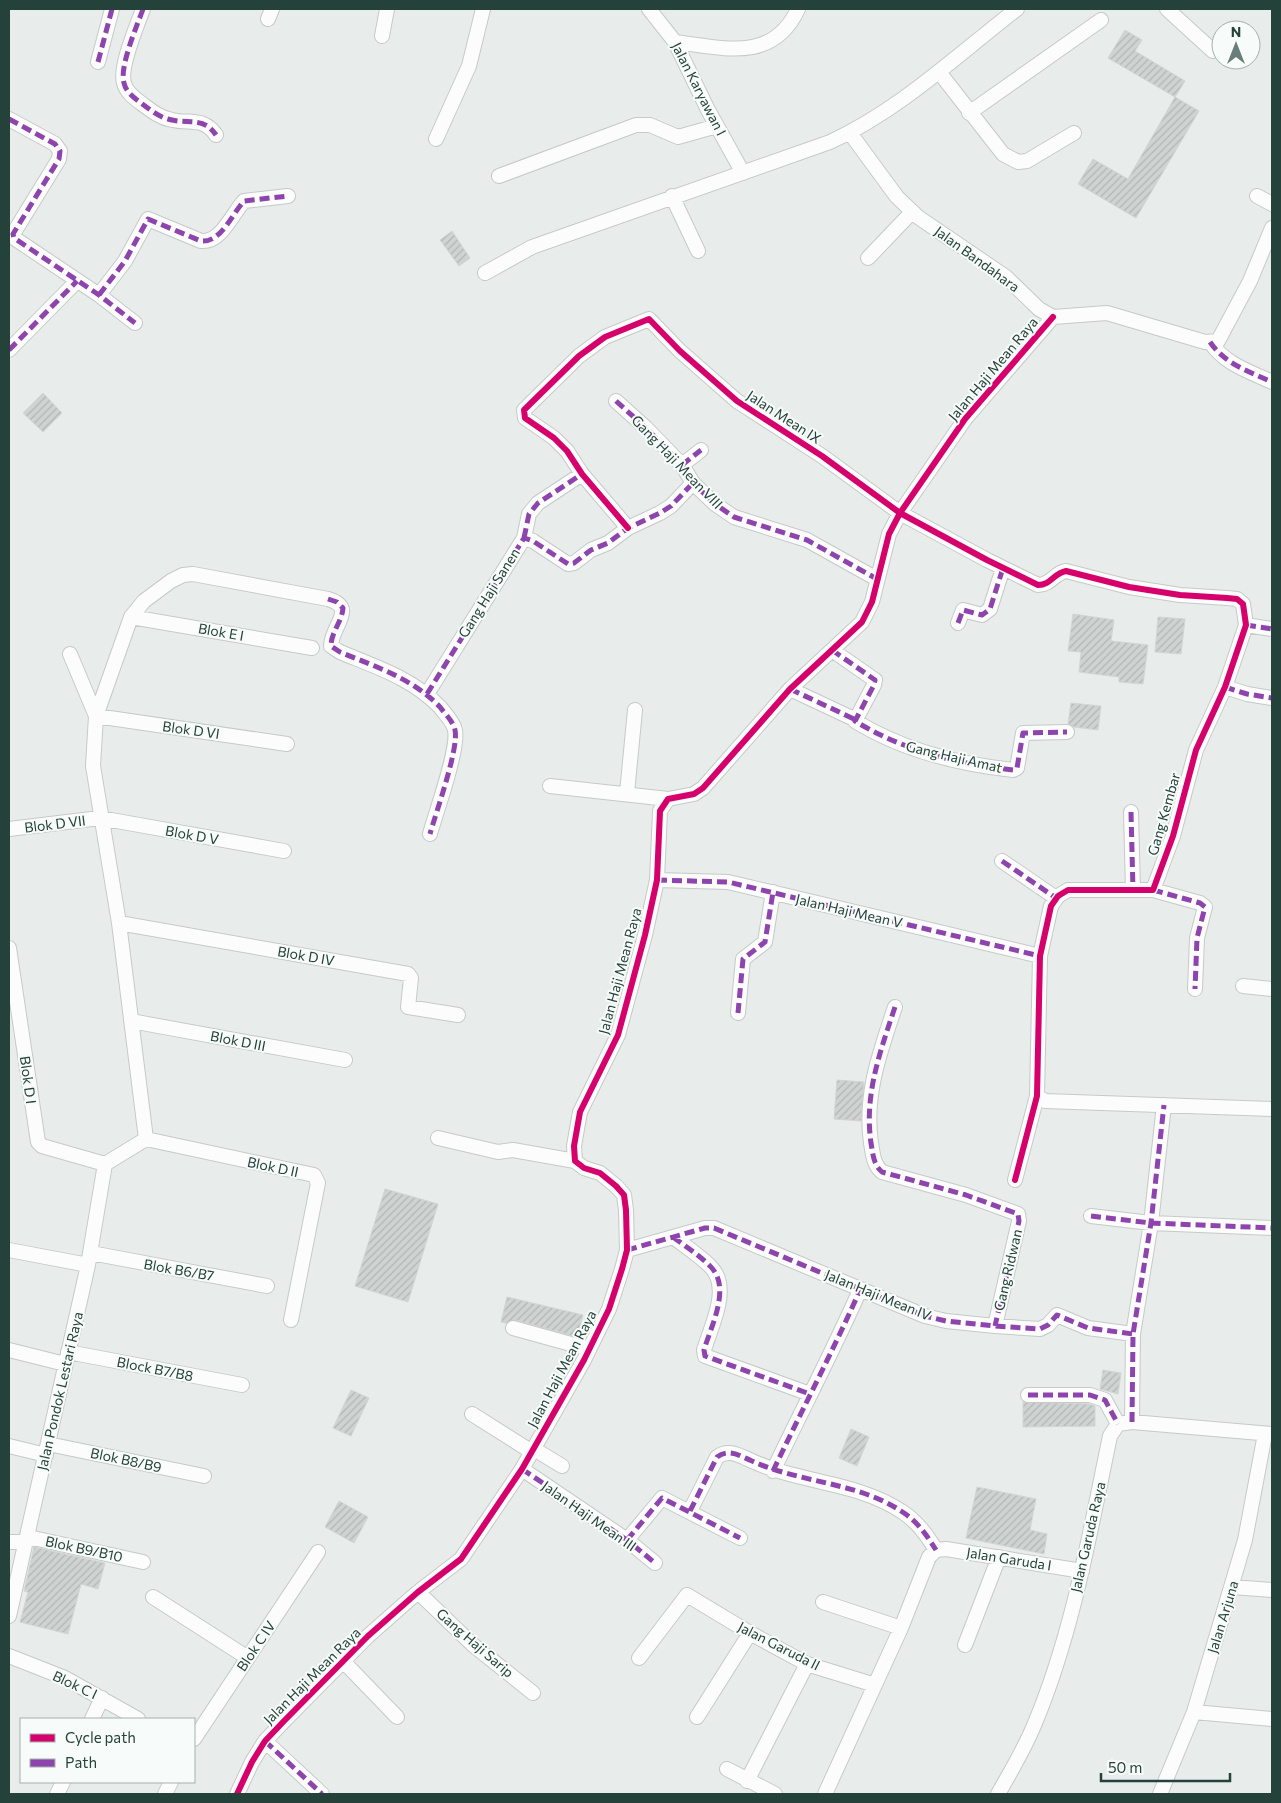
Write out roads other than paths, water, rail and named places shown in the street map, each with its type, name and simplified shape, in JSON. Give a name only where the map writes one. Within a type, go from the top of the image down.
[{"type":"street","points":[[98,62],[112,9]]},
{"type":"street","points":[[143,9],[124,71],[126,89],[158,115],[172,121],[200,122],[211,127],[216,135]]},
{"type":"street","points":[[382,36],[387,9]]},
{"type":"street","points":[[436,139],[468,66],[483,9]]},
{"type":"street","name":"Jalan Karyawan I","points":[[650,9],[676,42],[717,126],[743,173]]},
{"type":"street","points":[[676,42],[725,48],[753,48],[775,40],[790,25],[798,9]]},
{"type":"street","points":[[485,273],[532,246],[743,173],[850,133],[939,72],[1017,9]]},
{"type":"street","points":[[1167,9],[1211,49]]},
{"type":"street","points":[[969,113],[1101,20]]},
{"type":"street","points":[[939,72],[969,113],[1003,154],[1018,162],[1027,162],[1074,132]]},
{"type":"street","points":[[9,119],[55,144],[60,151],[59,159],[11,233],[14,238],[99,295],[135,323]]},
{"type":"street","points":[[500,176],[636,125],[650,125],[678,137],[717,126]]},
{"type":"street","name":"Jalan Bandahara","points":[[850,133],[897,198],[912,212],[1006,277],[1039,310],[1053,316]]},
{"type":"street","points":[[99,295],[125,261],[149,218],[201,241],[208,241],[218,235],[244,201],[288,196]]},
{"type":"street","points":[[672,196],[698,251]]},
{"type":"street","points":[[1257,196],[1272,204]]},
{"type":"street","points":[[868,258],[912,212]]},
{"type":"street","points":[[1053,316],[1107,314],[1210,342],[1221,338],[1250,281],[1272,228]]},
{"type":"street","points":[[9,350],[77,280]]},
{"type":"street","name":"Jalan Haji Mean Raya","points":[[237,1794],[252,1762],[265,1741],[342,1660],[418,1592],[461,1560],[522,1469],[589,1349],[609,1309],[627,1250],[624,1195],[600,1173],[584,1168],[575,1161],[574,1146],[580,1112],[618,1035],[657,880],[660,811],[668,800],[694,794],[703,788],[790,690],[862,622],[872,602],[889,534],[900,513],[966,419],[1053,316]]},
{"type":"street","name":"Jalan Mean IX","points":[[582,474],[567,451],[554,438],[525,418],[524,410],[579,356],[605,337],[646,319],[653,321],[680,351],[737,400],[822,456],[900,513],[1003,568],[1038,584],[1047,583],[1057,575],[1066,572],[1129,587],[1180,595],[1237,599],[1243,604]]},
{"type":"street","points":[[1210,342],[1219,355],[1227,361],[1272,382]]},
{"type":"street","name":"Gang Haji Mean VIII","points":[[616,400],[682,465],[693,483],[715,504],[734,517],[806,540],[877,579]]},
{"type":"street","points":[[682,465],[701,450]]},
{"type":"street","points":[[524,538],[529,514],[538,503],[582,474],[628,528]]},
{"type":"street","name":"Gang Haji Sanen","points":[[427,694],[524,538],[533,541],[568,564],[574,563],[591,550],[608,543],[628,528],[671,506],[693,483]]},
{"type":"street","points":[[958,623],[963,610],[982,615],[990,609],[1003,568]]},
{"type":"street","points":[[105,1164],[146,1139],[119,923],[100,818],[93,766],[96,716],[131,617],[144,601],[171,581],[183,575],[193,574],[337,602],[342,608],[341,618],[331,636],[331,646],[340,652],[406,679],[427,694],[448,716],[455,730],[454,746],[430,834]]},
{"type":"street","name":"Gang Kembar","points":[[1153,890],[1174,836],[1196,750],[1225,687],[1246,625],[1243,604]]},
{"type":"street","name":"Blok E I","points":[[131,617],[312,648]]},
{"type":"street","points":[[1246,625],[1272,629]]},
{"type":"street","points":[[790,690],[854,719],[874,686],[875,680],[832,650]]},
{"type":"street","points":[[70,654],[96,716]]},
{"type":"street","points":[[1225,687],[1247,694],[1272,698]]},
{"type":"street","points":[[627,793],[635,710]]},
{"type":"street","name":"Blok D VI","points":[[96,716],[287,744]]},
{"type":"street","name":"Gang Haji Amat","points":[[854,719],[879,736],[909,748],[946,758],[1013,770],[1016,768],[1023,733],[1067,732]]},
{"type":"street","points":[[550,786],[627,793],[668,800]]},
{"type":"street","points":[[1131,812],[1134,890]]},
{"type":"street","name":"Blok D VII","points":[[9,829],[100,818]]},
{"type":"street","name":"Blok D V","points":[[100,818],[284,851]]},
{"type":"street","points":[[1002,861],[1056,898]]},
{"type":"street","name":"Jalan Haji Mean V","points":[[657,880],[728,882],[1040,956]]},
{"type":"street","points":[[1015,1180],[1037,1096],[1040,956],[1051,906],[1056,898],[1068,890],[1153,890],[1200,903],[1205,907],[1197,938],[1195,990]]},
{"type":"street","points":[[738,1013],[743,959],[765,942],[773,892]]},
{"type":"street","name":"Blok D IV","points":[[119,923],[408,974],[411,978],[408,1007],[458,1015]]},
{"type":"street","name":"Blok D I","points":[[9,948],[38,1142],[42,1146],[105,1164]]},
{"type":"street","points":[[1243,986],[1272,989]]},
{"type":"street","name":"Gang Ridwan","points":[[895,1007],[874,1072],[870,1097],[869,1129],[877,1167],[882,1172],[966,1195],[1018,1214],[1019,1221],[995,1326]]},
{"type":"street","name":"Blok D III","points":[[131,1021],[345,1060]]},
{"type":"street","points":[[1037,1096],[1045,1101],[1272,1109]]},
{"type":"street","points":[[1125,1423],[1133,1334],[1151,1223],[1164,1105]]},
{"type":"street","points":[[438,1138],[498,1152],[512,1150],[575,1161]]},
{"type":"street","name":"Blok D II","points":[[146,1139],[314,1175],[318,1183],[291,1320]]},
{"type":"street","name":"Jalan Pondok Lestari Raya","points":[[9,1616],[89,1259],[105,1164]]},
{"type":"street","points":[[1091,1216],[1151,1223],[1272,1228]]},
{"type":"street","name":"Jalan Haji Mean IV","points":[[627,1250],[705,1228],[714,1228],[925,1316],[946,1321],[1040,1329],[1048,1325],[1057,1315],[1088,1328],[1133,1334]]},
{"type":"street","points":[[673,1237],[711,1266],[717,1276],[719,1303],[704,1350],[705,1356],[810,1394]]},
{"type":"street","name":"Blok B6/B7","points":[[9,1250],[89,1259],[267,1286]]},
{"type":"street","points":[[773,1471],[810,1394],[826,1366],[860,1290]]},
{"type":"street","points":[[513,1328],[589,1349]]},
{"type":"street","name":"Block B7/B8","points":[[9,1350],[242,1385]]},
{"type":"street","points":[[1028,1395],[1090,1395],[1105,1400],[1125,1423],[1269,1434]]},
{"type":"street","points":[[472,1414],[562,1466]]},
{"type":"street","name":"Jalan Garuda Raya","points":[[998,1794],[1035,1723],[1050,1682],[1082,1571],[1110,1436],[1125,1423]]},
{"type":"street","name":"Jalan Arjuna","points":[[1160,1794],[1194,1712],[1232,1587],[1245,1540],[1269,1434]]},
{"type":"street","name":"Blok B8/B9","points":[[9,1446],[47,1449],[204,1476]]},
{"type":"street","points":[[690,1511],[718,1457],[723,1453],[733,1453],[773,1471],[868,1495],[900,1510],[918,1523],[936,1550],[929,1557],[901,1628],[825,1794]]},
{"type":"street","name":"Jalan Haji Mean III","points":[[522,1469],[627,1540],[655,1564]]},
{"type":"street","points":[[627,1540],[660,1499],[667,1499],[740,1538]]},
{"type":"street","name":"Blok B9/B10","points":[[9,1542],[25,1542],[33,1538],[143,1562]]},
{"type":"street","name":"Jalan Garuda I","points":[[936,1550],[999,1557],[1082,1571]]},
{"type":"street","name":"Blok C IV","points":[[195,1738],[318,1552]]},
{"type":"street","points":[[966,1645],[999,1557]]},
{"type":"street","points":[[1232,1587],[1272,1590]]},
{"type":"street","name":"Gang Haji Sarip","points":[[418,1592],[473,1644],[533,1693]]},
{"type":"street","name":"Jalan Garuda II","points":[[639,1658],[687,1595],[750,1633],[807,1664],[875,1685]]},
{"type":"street","points":[[153,1598],[248,1658]]},
{"type":"street","points":[[823,1602],[901,1628]]},
{"type":"street","points":[[697,1717],[750,1633]]},
{"type":"street","name":"Blok C I","points":[[9,1656],[65,1678],[136,1718]]},
{"type":"street","points":[[342,1660],[397,1717]]},
{"type":"street","points":[[747,1781],[807,1664]]},
{"type":"street","points":[[92,1718],[102,1698]]},
{"type":"street","points":[[1194,1712],[1272,1719]]},
{"type":"street","points":[[265,1741],[322,1794]]},
{"type":"street","points":[[727,1769],[775,1794]]}]
